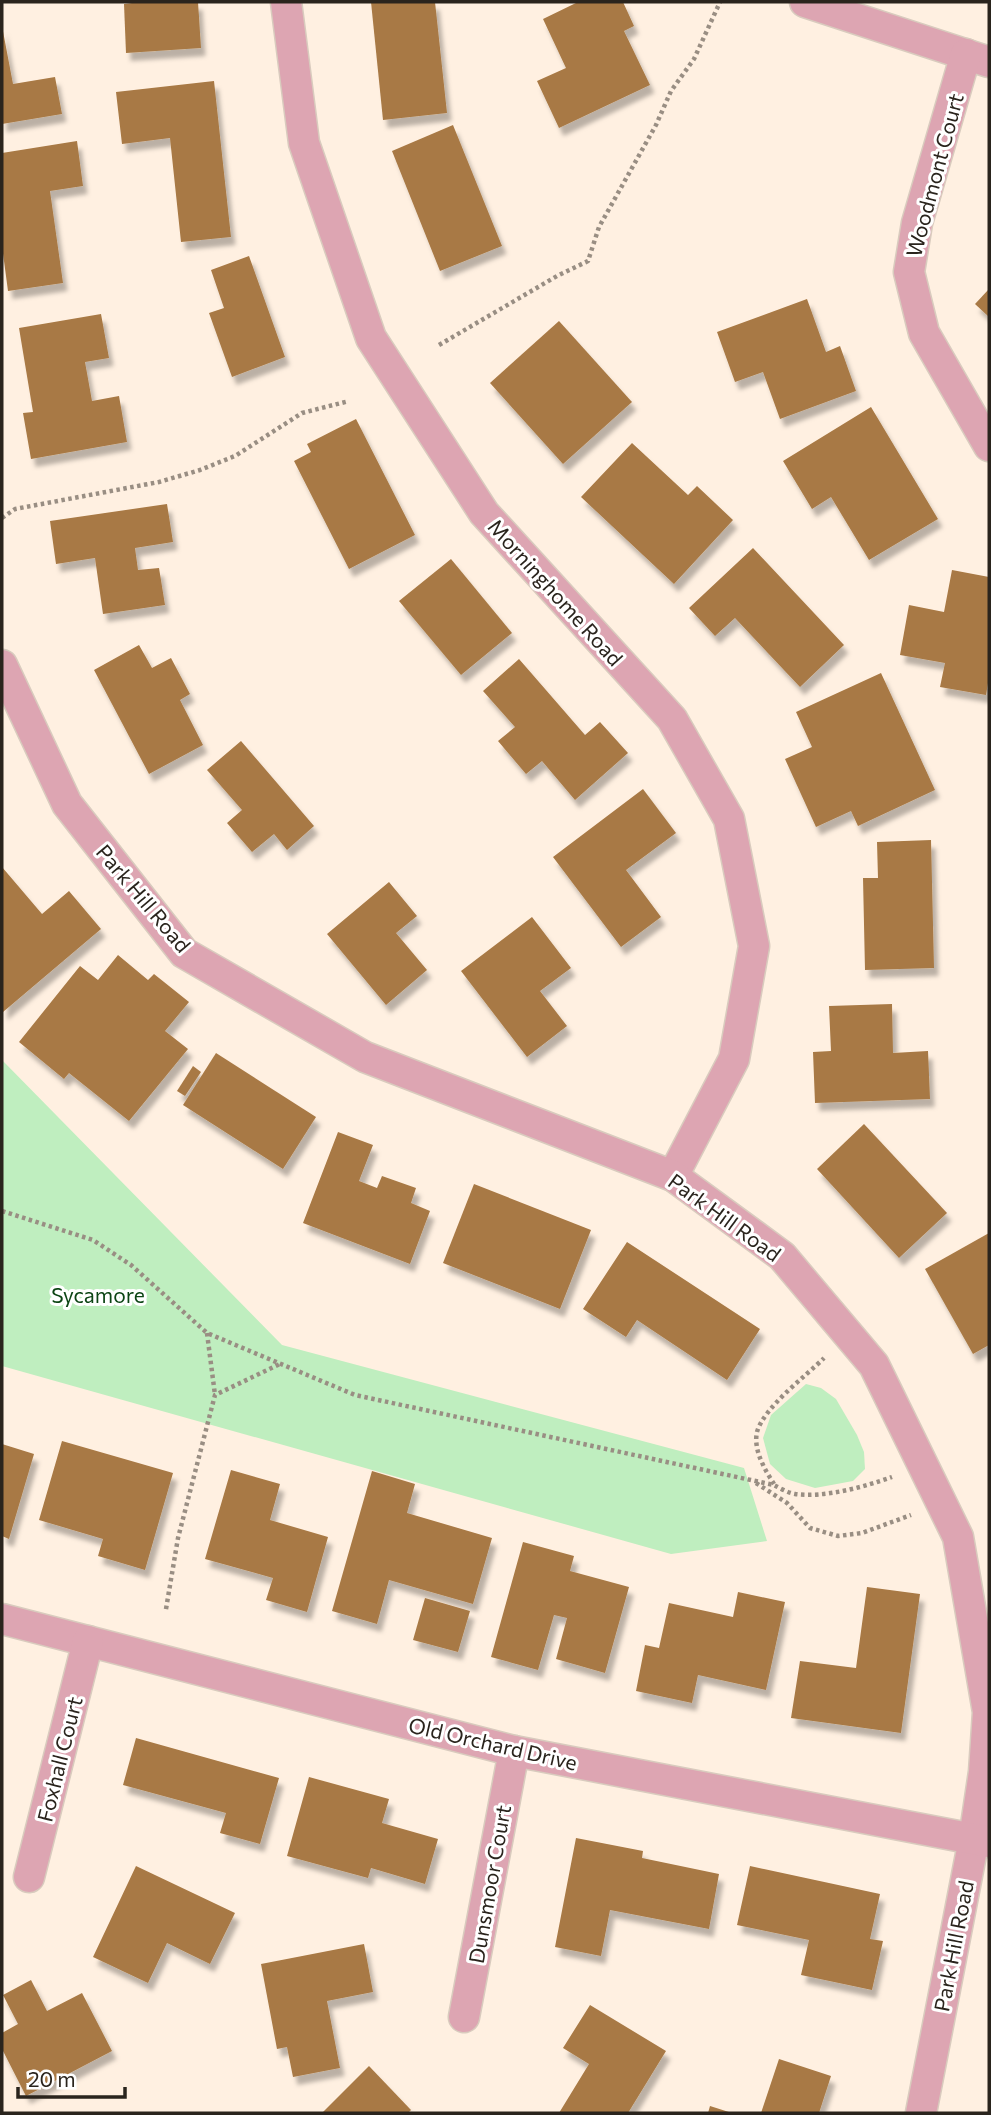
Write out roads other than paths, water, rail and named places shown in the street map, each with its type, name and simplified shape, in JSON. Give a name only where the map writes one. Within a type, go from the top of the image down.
[{"type":"street","name":"Morninghome Road","points":[[286,2],[304,143],[371,338],[484,513],[672,719],[729,819],[754,946],[734,1059],[673,1176]]},
{"type":"street","points":[[805,2],[978,58]]},
{"type":"street","name":"Woodmont Court","points":[[978,58],[917,223],[909,272],[924,333],[989,446]]},
{"type":"street","name":"Park Hill Road","points":[[2,665],[67,804],[184,953],[365,1057],[673,1176],[782,1256],[874,1365],[958,1537],[988,1712],[982,1841],[920,2113]]},
{"type":"street","name":"Old Orchard Drive","points":[[2,1619],[514,1751],[982,1841]]},
{"type":"street","name":"Foxhall Court","points":[[29,1877],[88,1641]]},
{"type":"street","name":"Dunsmoor Court","points":[[464,2017],[514,1751]]},
{"type":"park label","name":"Sycamore","points":[[98,1294]]}]
